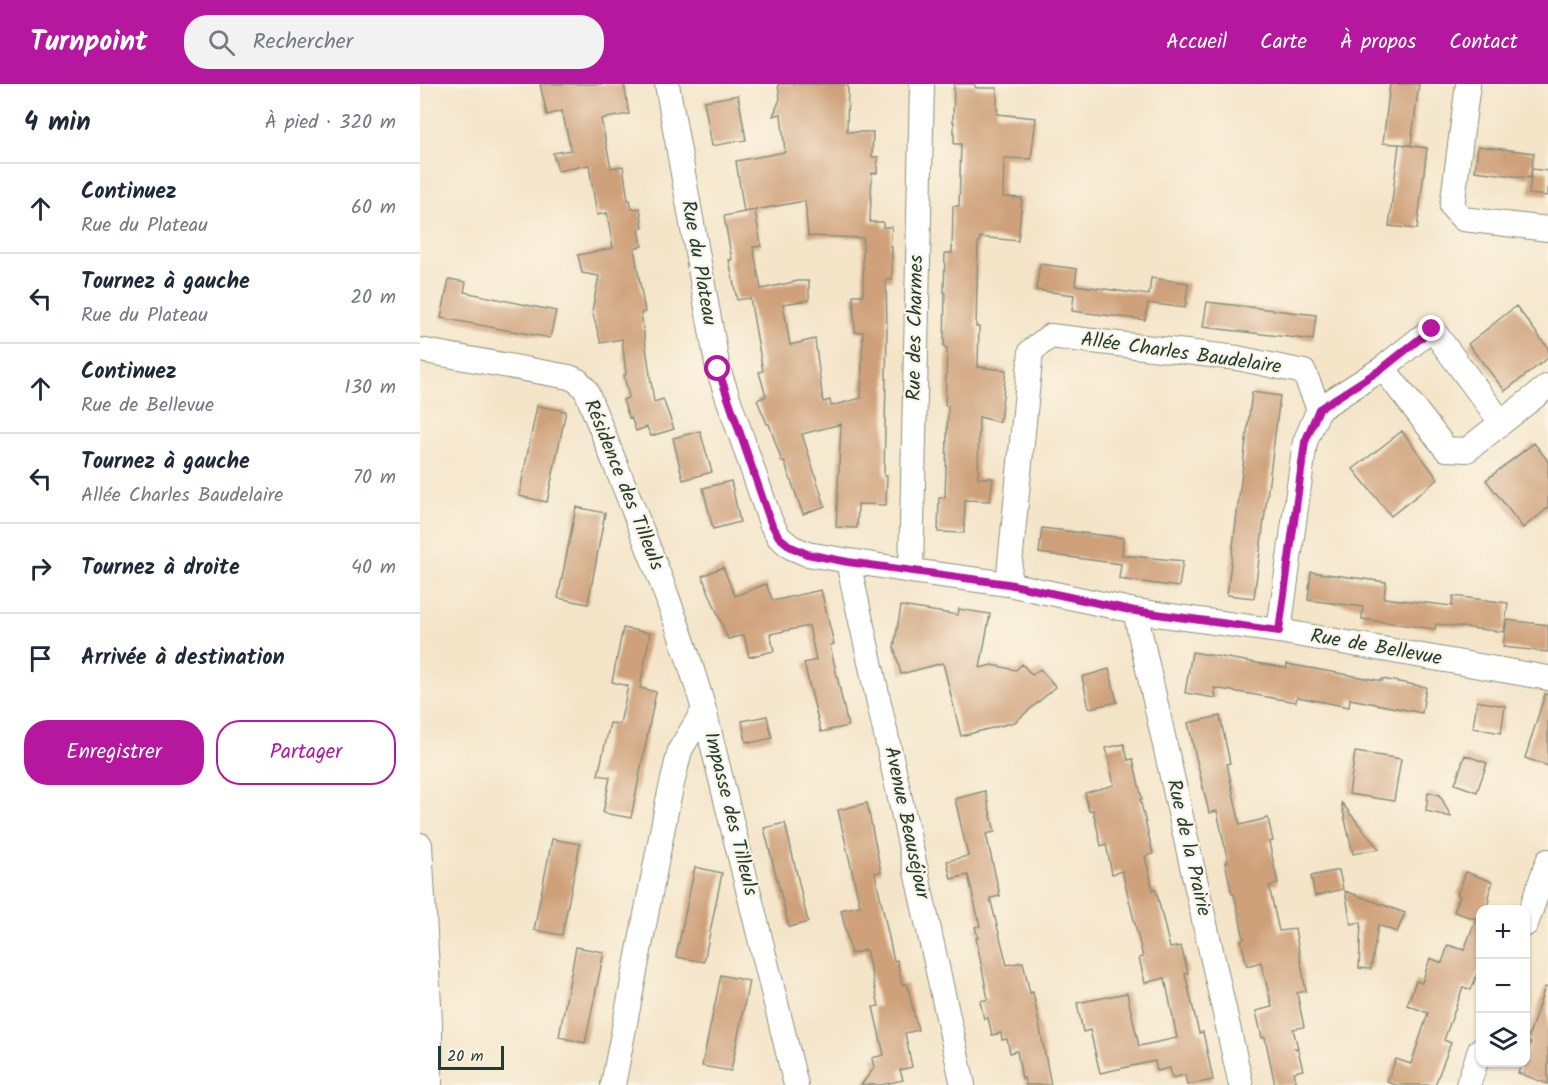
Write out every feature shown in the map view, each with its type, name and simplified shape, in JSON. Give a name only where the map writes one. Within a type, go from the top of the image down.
[{"type":"street","name":"Rue du Plateau","points":[[667,84],[718,369],[771,523],[779,537],[791,547],[807,554],[848,562]]},
{"type":"street","name":"Rue des Charmes","points":[[911,571],[922,84]]},
{"type":"street","points":[[1468,84],[1452,207],[1463,219],[1548,229]]},
{"type":"street","points":[[1279,631],[1305,442],[1319,409],[1383,368],[1432,329],[1501,422]]},
{"type":"street","name":"Allée Charles Baudelaire","points":[[1008,584],[1031,351],[1050,336],[1237,358],[1304,372],[1319,409]]},
{"type":"street","name":"Résidence des Tilleuls","points":[[420,350],[569,377],[578,381],[586,390],[674,614],[704,710]]},
{"type":"street","points":[[1383,368],[1446,449],[1467,450],[1548,386]]},
{"type":"street","name":"Rue de Bellevue","points":[[848,562],[1008,584],[1135,611],[1279,631],[1548,678]]},
{"type":"street","name":"Avenue Beauséjour","points":[[848,562],[963,1085]]},
{"type":"street","name":"Rue de la Prairie","points":[[1135,611],[1241,1085]]},
{"type":"street","name":"Impasse des Tilleuls","points":[[613,1085],[680,750],[704,710]]},
{"type":"street","name":"Impasse des Tilleuls","points":[[704,710],[796,1085]]},
{"type":"street","points":[[420,845],[430,1023],[427,1074]]},
{"type":"street","points":[[1530,913],[1548,861]]},
{"type":"street","points":[[1468,1085],[1476,1062]]},
{"type":"building","points":[[540,84],[624,84],[629,114],[601,119],[611,168],[623,166],[628,200],[630,200],[632,209],[640,208],[643,228],[639,229],[642,246],[634,248],[645,312],[641,313],[654,402],[663,399],[674,429],[651,436],[647,427],[636,431],[631,417],[629,418],[623,400],[629,397],[624,375],[626,374],[622,339],[601,343],[592,311],[599,276],[582,273],[578,255],[613,248],[607,213],[597,215],[589,165],[558,171],[553,153],[571,150],[562,111],[547,115]]},
{"type":"building","points":[[778,84],[848,84],[847,132],[873,132],[872,157],[878,157],[877,173],[872,173],[870,222],[883,222],[883,227],[892,227],[890,247],[892,247],[892,280],[886,280],[884,476],[887,476],[886,505],[858,504],[857,528],[836,527],[841,424],[802,434],[825,506],[803,514],[784,461],[782,462],[769,424],[757,400],[766,396],[759,372],[763,371],[750,298],[737,300],[724,216],[744,212],[736,161],[785,152],[781,114],[773,116],[780,99]],"holes":[[[805,201],[808,236],[863,238],[863,295],[853,295],[855,332],[863,332],[861,398],[831,406],[830,400],[823,402],[815,339],[790,345],[783,304],[809,300],[809,281],[798,281],[761,289],[753,247],[761,246],[755,210]]]},
{"type":"building","points":[[954,84],[974,84],[976,88],[997,88],[997,114],[1036,118],[1031,159],[1004,158],[1003,197],[1022,198],[1018,241],[980,237],[980,242],[978,242],[976,327],[979,327],[978,367],[1006,370],[1000,422],[979,417],[978,478],[993,478],[990,501],[965,500],[964,533],[938,532],[939,498],[945,498],[948,406],[945,406],[947,348],[944,347],[945,253],[952,253],[953,206],[959,206],[961,144],[954,144]]},
{"type":"building","points":[[1390,84],[1419,84],[1411,145],[1383,143]]},
{"type":"building","points":[[738,95],[746,140],[712,146],[704,101]]},
{"type":"building","points":[[1399,144],[1427,148],[1417,229],[1389,226]]},
{"type":"building","points":[[1478,146],[1534,153],[1530,178],[1475,171]]},
{"type":"building","points":[[1532,169],[1548,171],[1548,196],[1529,194]]},
{"type":"building","points":[[1040,264],[1077,269],[1075,285],[1149,295],[1151,278],[1188,283],[1185,308],[1148,303],[1145,320],[1072,311],[1074,295],[1036,290]]},
{"type":"building","points":[[449,279],[466,282],[464,292],[556,311],[550,338],[441,318]]},
{"type":"building","points":[[1207,302],[1316,315],[1313,340],[1203,327]]},
{"type":"building","points":[[1516,306],[1548,348],[1548,358],[1505,391],[1468,344]]},
{"type":"building","points":[[1252,392],[1280,396],[1254,598],[1227,595]]},
{"type":"building","points":[[537,406],[566,411],[547,502],[519,496]]},
{"type":"building","points":[[700,431],[712,472],[683,480],[673,438]]},
{"type":"building","points":[[1402,431],[1438,479],[1391,516],[1353,469]]},
{"type":"building","points":[[1534,443],[1548,461],[1548,508],[1523,528],[1486,480]]},
{"type":"building","points":[[731,481],[740,522],[713,529],[703,488]]},
{"type":"building","points":[[576,507],[605,513],[588,604],[558,598]]},
{"type":"building","points":[[1042,528],[1123,538],[1122,555],[1183,561],[1179,587],[1119,579],[1121,564],[1039,553]]},
{"type":"building","points":[[723,567],[735,596],[766,584],[773,601],[821,590],[834,644],[830,645],[848,726],[821,732],[804,663],[816,660],[809,626],[770,634],[774,651],[749,657],[744,635],[728,639],[702,576]]},
{"type":"building","points":[[1311,572],[1386,582],[1384,598],[1452,606],[1453,596],[1508,603],[1504,632],[1436,624],[1435,629],[1362,619],[1363,607],[1308,600]]},
{"type":"building","points":[[901,606],[958,615],[959,609],[990,614],[980,668],[992,665],[1016,670],[1022,664],[1032,675],[1040,669],[1056,687],[1015,722],[961,736],[943,663],[901,674],[894,647]]},
{"type":"building","points":[[1507,620],[1548,625],[1548,652],[1503,647]]},
{"type":"building","points":[[623,628],[650,633],[640,688],[656,692],[631,818],[603,813],[610,777],[598,775],[610,723],[620,724],[628,686],[612,682]]},
{"type":"building","points":[[1192,652],[1287,668],[1287,664],[1426,687],[1422,713],[1350,699],[1349,707],[1297,697],[1296,702],[1214,688],[1216,698],[1185,693]]},
{"type":"building","points":[[1109,669],[1117,702],[1089,708],[1082,677]]},
{"type":"building","points":[[1545,694],[1548,695],[1548,766],[1525,758]]},
{"type":"building","points":[[1477,701],[1505,706],[1501,733],[1473,728]]},
{"type":"building","points":[[767,716],[772,738],[746,742],[742,721]]},
{"type":"building","points":[[1220,716],[1240,825],[1268,818],[1273,841],[1269,842],[1278,884],[1269,886],[1279,931],[1295,929],[1306,991],[1297,993],[1304,1027],[1293,1029],[1298,1048],[1295,1048],[1298,1050],[1303,1070],[1294,1072],[1297,1085],[1275,1085],[1265,1037],[1262,1038],[1256,1011],[1272,1007],[1261,962],[1247,966],[1241,940],[1244,939],[1225,862],[1228,862],[1217,811],[1209,813],[1188,723]]},
{"type":"building","points":[[1124,744],[1128,760],[1133,759],[1153,854],[1145,856],[1153,890],[1156,890],[1170,948],[1181,946],[1199,1033],[1203,1032],[1213,1080],[1187,1085],[1185,1075],[1172,1078],[1170,1068],[1157,1071],[1155,1061],[1100,1073],[1090,1030],[1083,1032],[1077,1003],[1127,993],[1139,1046],[1177,1038],[1165,978],[1145,983],[1139,958],[1143,957],[1122,871],[1112,874],[1106,844],[1101,846],[1093,810],[1089,811],[1085,793],[1114,785],[1106,748]]},
{"type":"building","points":[[1355,752],[1401,759],[1394,801],[1349,794]]},
{"type":"building","points":[[1465,755],[1487,763],[1477,792],[1455,784]]},
{"type":"building","points":[[985,791],[995,832],[986,834],[1000,896],[990,898],[1007,965],[1023,962],[1030,993],[1033,992],[1051,1085],[1026,1085],[1024,1078],[1022,1079],[1017,1051],[1010,1053],[1007,1039],[1002,1040],[1001,1033],[992,1035],[988,1018],[984,1019],[980,1001],[988,999],[975,927],[980,926],[968,875],[951,879],[947,861],[968,856],[955,799]]},
{"type":"building","points":[[1428,792],[1440,795],[1451,817],[1426,811]]},
{"type":"building","points":[[1341,802],[1364,831],[1379,849],[1353,854]]},
{"type":"building","points":[[867,803],[881,872],[875,873],[894,961],[897,960],[902,985],[907,984],[918,1030],[905,1033],[912,1067],[900,1070],[903,1080],[881,1085],[861,1085],[874,1068],[872,1058],[884,1055],[873,1007],[879,1006],[866,950],[851,954],[841,910],[860,906],[838,810]]},
{"type":"building","points":[[785,823],[808,922],[789,927],[764,828]]},
{"type":"building","points":[[552,839],[580,844],[562,935],[534,930]]},
{"type":"building","points":[[695,867],[722,873],[704,962],[676,957]]},
{"type":"building","points":[[1339,870],[1343,889],[1315,896],[1311,876]]},
{"type":"building","points":[[1466,872],[1493,882],[1488,905],[1476,905],[1476,919],[1454,912],[1460,896],[1457,895]]},
{"type":"building","points":[[1345,891],[1405,913],[1397,932],[1378,925],[1371,969],[1359,968],[1361,922],[1351,924]]},
{"type":"building","points":[[1476,919],[1476,977],[1471,990],[1463,987],[1444,1040],[1451,1043],[1435,1085],[1396,1085],[1387,1082],[1396,1059],[1411,1064],[1428,1013],[1407,1005],[1416,981],[1422,983],[1430,958],[1442,963],[1448,945],[1464,950]]},
{"type":"building","points":[[576,947],[604,952],[585,1043],[559,1037]]},
{"type":"building","points":[[721,975],[749,981],[731,1071],[702,1066]]},
{"type":"building","points":[[1545,987],[1548,988],[1548,1084],[1518,1073],[1520,1067],[1530,1067],[1530,1032]]},
{"type":"route","points":[[718,369],[771,523],[779,537],[791,547],[807,554],[848,562],[1008,584],[1135,611],[1279,631],[1305,442],[1319,409],[1383,368],[1432,329]]}]
